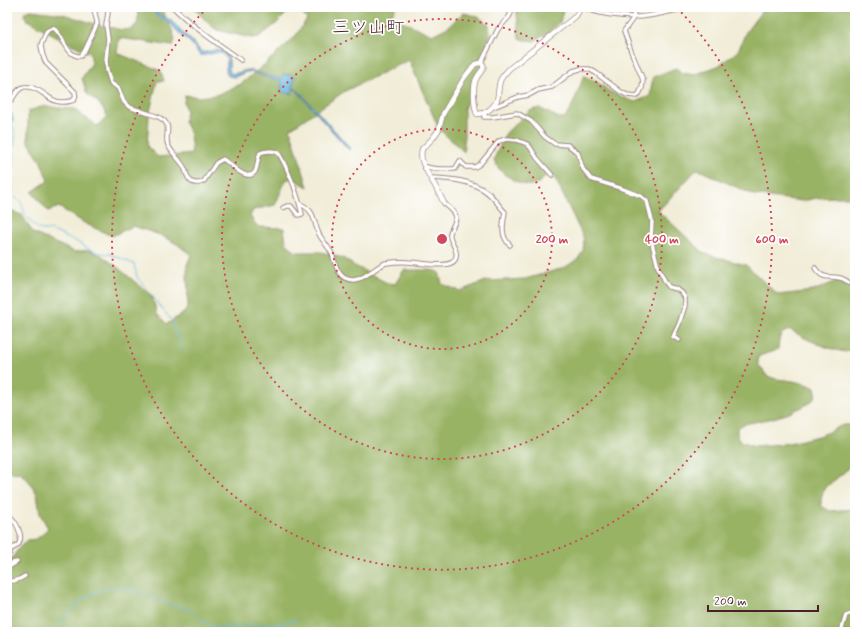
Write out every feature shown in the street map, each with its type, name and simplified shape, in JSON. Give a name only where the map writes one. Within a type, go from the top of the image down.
[{"type":"street","points":[[7,99],[11,101],[21,87],[26,86],[40,91],[55,101],[67,102],[75,99],[75,92],[46,62],[41,46],[48,30],[53,28],[56,30],[70,52],[81,56],[89,43],[97,24],[94,7]]},
{"type":"street","points":[[106,7],[108,13],[106,25],[108,38],[106,61],[111,83],[118,88],[124,102],[129,107],[156,116],[165,121],[168,130],[167,143],[185,169],[191,182],[202,183],[216,163],[223,159],[247,176],[254,172],[260,153],[269,151],[278,153],[290,176],[302,214],[298,215],[291,206],[284,208]]},
{"type":"street","points":[[173,7],[190,22],[241,60]]},
{"type":"street","points":[[300,204],[309,209],[312,213],[319,234],[331,253],[340,274],[348,279],[367,276],[380,266],[386,264],[406,261],[446,265],[453,262],[457,256],[450,232],[455,220],[455,214],[444,203],[426,171],[421,155],[422,149],[433,138],[443,114],[464,78],[475,64],[480,63],[498,29],[509,17],[514,7]]},
{"type":"street","points":[[480,63],[484,67],[475,81],[475,103],[477,114],[485,113],[495,104],[499,95],[500,82],[510,68],[576,16],[581,7],[601,13],[634,17],[684,9],[686,7]]},
{"type":"street","points":[[490,109],[518,97],[552,87],[573,71],[580,69],[596,72],[621,92],[627,95],[637,96],[642,88],[643,80],[624,31],[634,17],[633,7]]},
{"type":"street","points":[[485,113],[484,117],[517,114],[531,121],[545,137],[555,144],[568,146],[578,153],[583,169],[591,179],[641,196],[647,201],[652,221],[651,239],[658,267],[669,287],[682,293],[685,298],[685,306],[673,336],[679,340]]},
{"type":"street","points":[[424,166],[438,169],[455,169],[460,161],[466,167],[475,167],[486,158],[499,142],[507,139],[517,140],[527,144],[552,175]]},
{"type":"street","points":[[431,178],[452,180],[470,184],[489,194],[505,212],[502,229],[506,242],[510,245]]},
{"type":"street","points":[[816,268],[822,276],[844,279],[855,289]]},
{"type":"street","points":[[7,514],[12,517],[20,532],[18,545],[8,550],[10,553],[7,554]]},
{"type":"street","points":[[7,564],[17,562],[7,568]]},
{"type":"street","points":[[7,581],[13,582],[25,576]]},
{"type":"street","points":[[840,632],[846,615],[855,612]]},
{"type":"green space","points":[[137,7],[161,7],[175,39],[173,46],[119,38],[117,53],[161,71],[164,81],[157,81],[149,116],[147,146],[158,157],[192,154],[189,131],[184,121],[186,112],[184,102],[185,95],[199,97],[216,95],[241,84],[295,37],[307,19],[301,13],[294,10],[288,12],[276,24],[259,37],[251,38],[217,30],[209,24],[193,7],[396,7],[391,16],[432,35],[448,27],[463,13],[477,17],[486,22],[489,25],[490,35],[483,62],[474,80],[464,109],[464,152],[439,129],[409,60],[345,91],[290,129],[308,187],[292,178],[286,180],[275,205],[253,210],[250,216],[259,227],[284,228],[286,243],[296,252],[321,252],[343,258],[387,283],[395,284],[404,270],[431,270],[439,272],[442,284],[460,291],[486,281],[525,279],[564,268],[578,259],[583,251],[584,239],[556,180],[548,173],[536,184],[523,184],[508,177],[501,171],[494,160],[506,133],[529,111],[539,108],[559,118],[565,118],[584,76],[596,81],[609,91],[635,102],[650,96],[653,77],[676,68],[682,73],[693,75],[718,66],[738,51],[746,32],[765,7],[855,7],[855,199],[851,197],[834,197],[802,201],[754,195],[697,169],[658,211],[705,254],[746,265],[778,295],[813,291],[839,280],[855,286],[855,343],[847,352],[818,344],[791,330],[784,332],[780,336],[778,349],[758,357],[758,364],[767,376],[809,385],[815,388],[815,397],[811,402],[787,414],[744,424],[737,428],[737,434],[741,441],[755,446],[782,444],[822,435],[843,425],[855,425],[855,463],[824,489],[821,499],[821,506],[830,511],[855,509],[855,632],[7,632],[7,557],[12,558],[20,547],[28,540],[36,539],[48,528],[40,514],[37,494],[29,481],[20,473],[7,472],[7,207],[10,211],[22,215],[33,233],[75,252],[88,250],[101,255],[152,296],[157,314],[167,324],[185,312],[188,306],[187,265],[191,255],[177,244],[160,235],[133,226],[112,236],[86,224],[59,207],[48,211],[32,192],[48,181],[41,162],[28,141],[28,111],[44,106],[76,109],[97,126],[108,117],[99,103],[87,94],[82,78],[92,63],[90,53],[27,20],[24,15],[25,12],[31,10],[63,14],[95,24],[122,30],[131,29],[137,24]]},
{"type":"green space","points":[[516,7],[564,7],[560,22],[549,32],[534,41],[519,39]]},
{"type":"water","points":[[153,7],[156,7],[158,14],[171,20],[201,52],[217,50],[226,53],[229,60],[230,73],[249,70],[282,79],[283,74],[295,76],[293,88],[297,89],[351,149],[349,150],[296,90],[293,89],[292,94],[281,92],[282,81],[252,72],[246,72],[235,77],[228,76],[226,71],[227,61],[225,56],[220,53],[200,55],[191,43],[169,22],[156,16]]},
{"type":"waterway","points":[[7,113],[10,120]]},
{"type":"waterway","points":[[12,124],[15,134],[14,162],[11,171],[13,193]]},
{"type":"waterway","points":[[14,197],[21,201],[25,215],[40,230],[50,230],[74,240],[89,249],[100,253],[110,254],[134,264],[137,277],[172,321],[181,350]]},
{"type":"waterway","points":[[54,632],[82,600],[100,590],[111,588],[133,590],[163,602],[184,608],[195,614]]},
{"type":"waterway","points":[[199,617],[204,622],[214,627],[275,624],[298,620]]},
{"type":"waterway","points":[[216,628],[222,632]]},
{"type":"district","name":"三ツ山町","points":[[368,27]]}]
